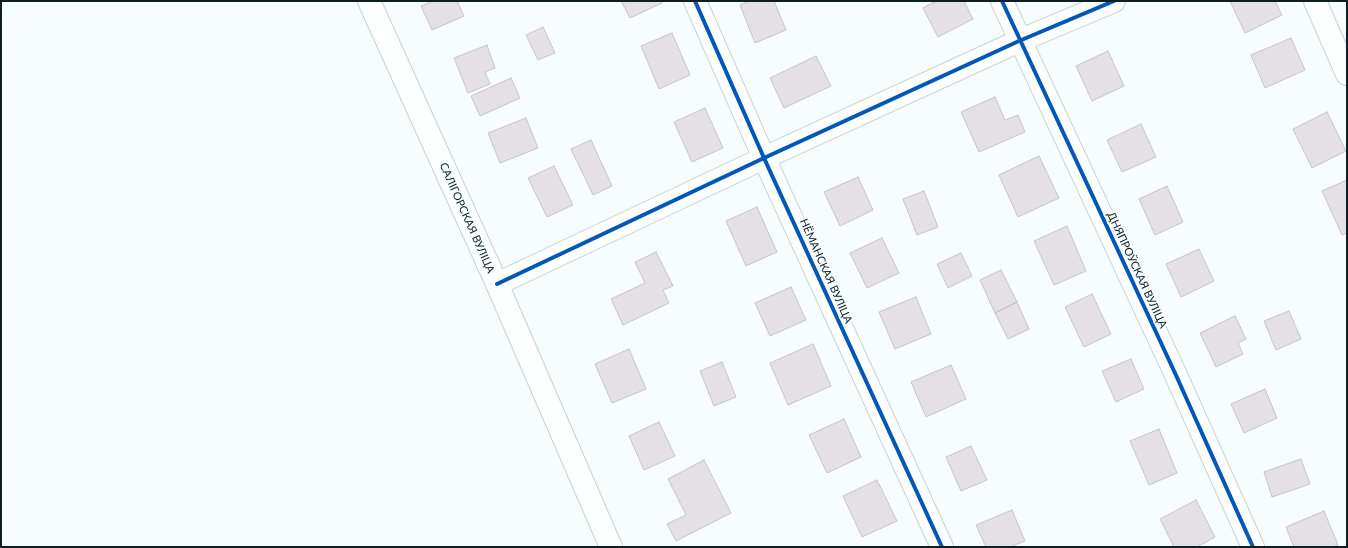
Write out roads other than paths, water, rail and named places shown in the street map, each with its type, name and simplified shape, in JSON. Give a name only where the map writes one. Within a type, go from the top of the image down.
[{"type":"street","name":"САЛІГОРСКАЯ ВУЛІЦА","points":[[369,1],[497,284],[611,547]]},
{"type":"street","name":"НЁМАНСКАЯ ВУЛІЦА","points":[[696,1],[764,158],[942,547]]},
{"type":"street","name":"ДНЯПРОЎСКАЯ ВУЛІЦА","points":[[1002,1],[1019,41],[1175,373],[1253,547]]},
{"type":"street","points":[[497,284],[764,158],[1019,41],[1114,1]]},
{"type":"street","points":[[1315,1],[1347,74]]}]
